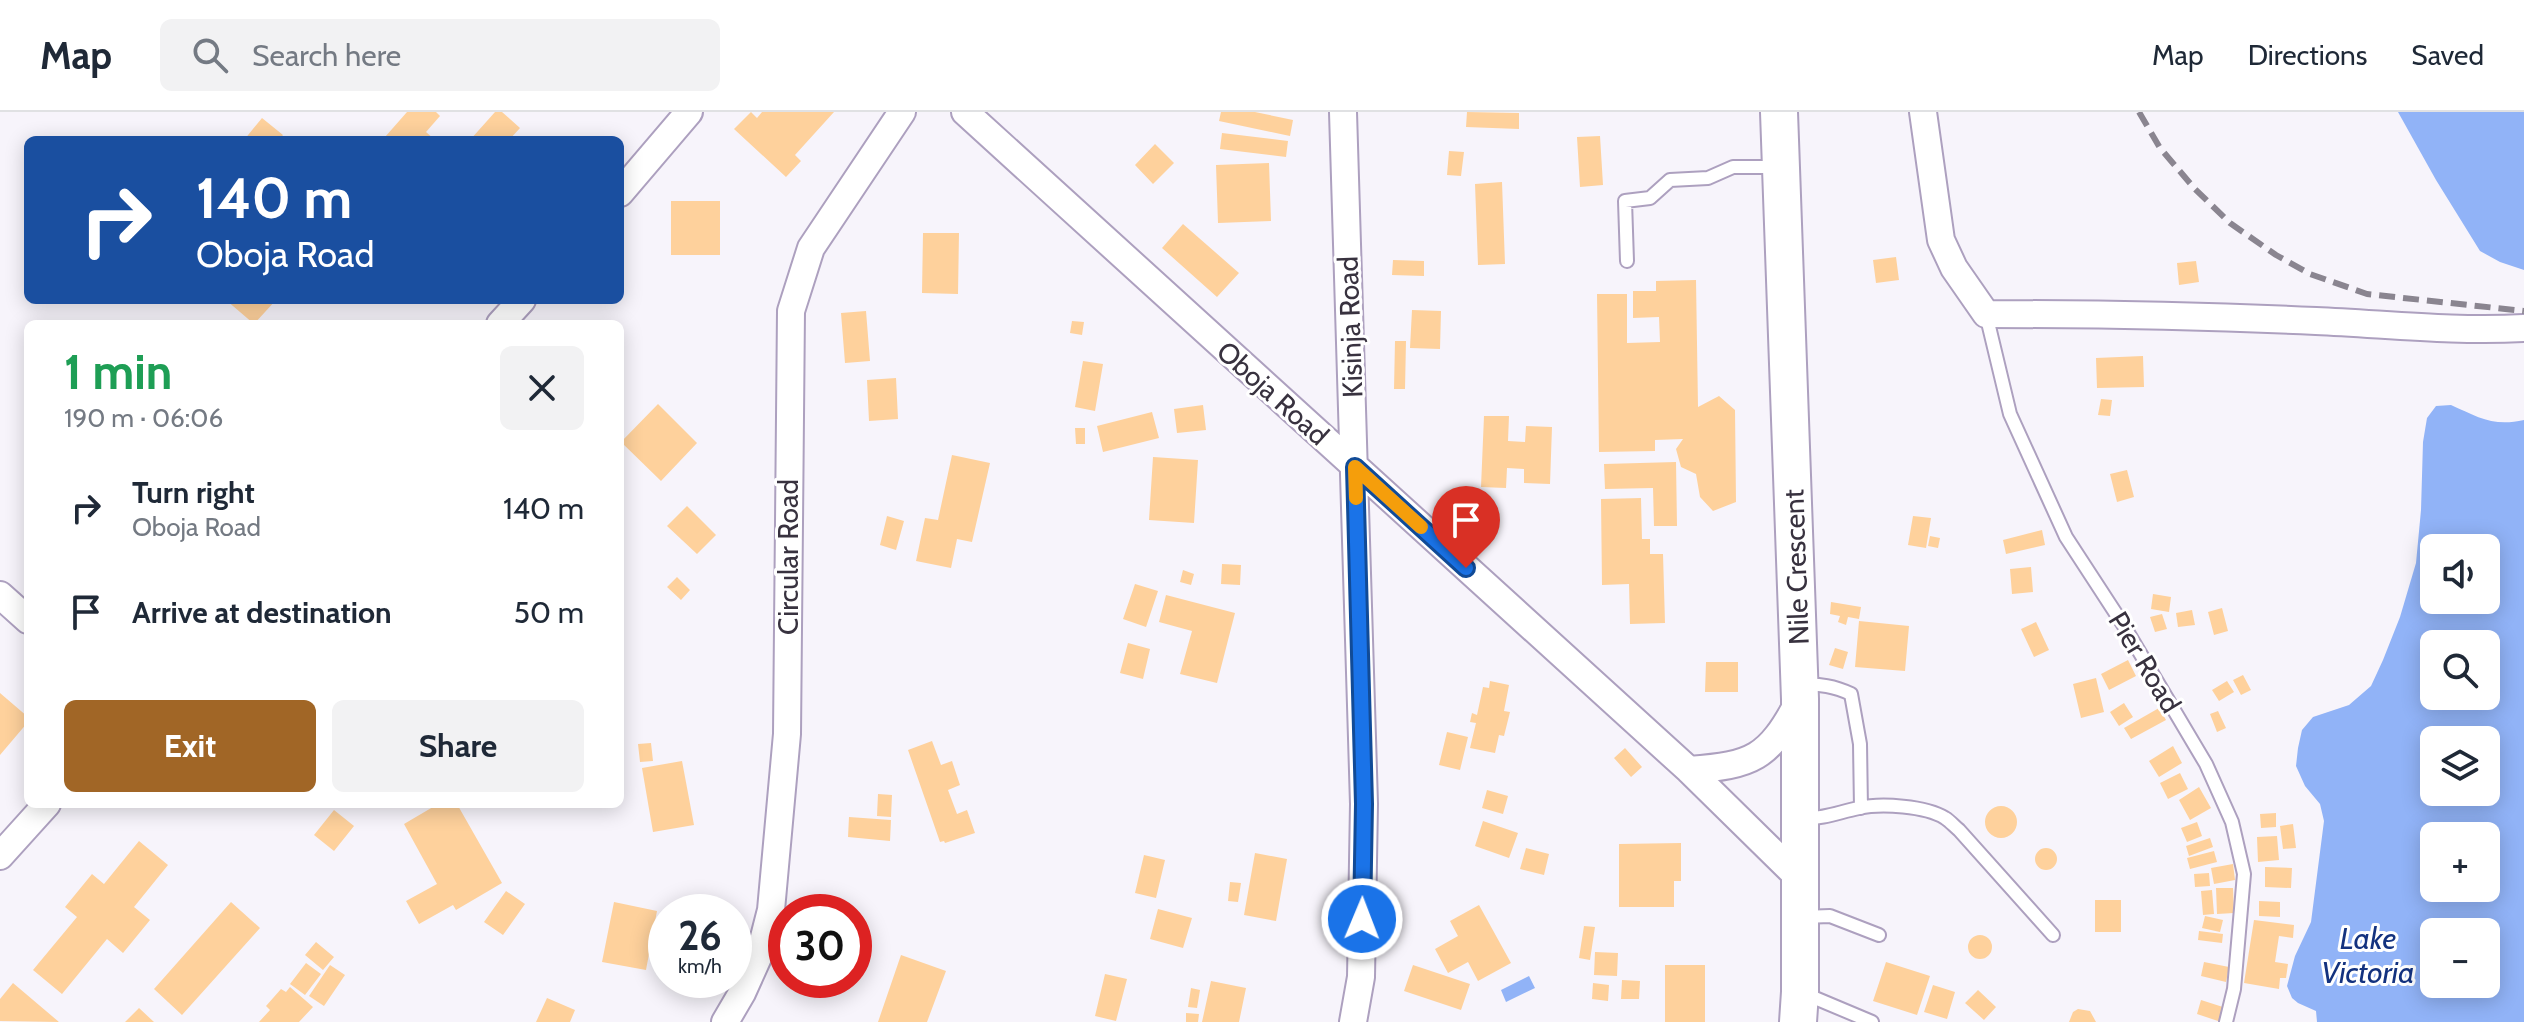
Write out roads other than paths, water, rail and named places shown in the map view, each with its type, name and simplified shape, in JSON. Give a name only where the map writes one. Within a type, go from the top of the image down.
[{"type":"street","points":[[624,188],[689,112]]},
{"type":"street","name":"Circular Road","points":[[725,1022],[760,953],[773,895],[787,734],[791,311],[811,248],[902,112]]},
{"type":"street","name":"Oboja Road","points":[[965,112],[1689,770],[1800,879]]},
{"type":"street","name":"Kisinja Road","points":[[1343,112],[1364,804],[1361,977],[1353,1022]]},
{"type":"street","name":"Nile Crescent","points":[[1779,112],[1800,692],[1799,1007]]},
{"type":"street","points":[[1923,112],[1941,240],[1954,268],[1986,314],[2142,315],[2479,331],[2524,328]]},
{"type":"street","points":[[504,320],[518,304]]},
{"type":"street","points":[[0,595],[24,616]]},
{"type":"street","points":[[1689,770],[1729,767],[1757,757],[1775,742],[1800,692]]},
{"type":"street","points":[[0,856],[43,808]]},
{"type":"lane","points":[[1627,261],[1625,201],[1650,198],[1670,180],[1708,178],[1733,167],[1782,167]]},
{"type":"lane","name":"Pier Road","points":[[1986,314],[2010,414],[2066,537],[2124,626],[2206,764],[2232,822],[2244,874],[2234,989],[2226,1022]]},
{"type":"lane","points":[[1800,692],[1819,684],[1837,687],[1851,694],[1860,744],[1861,808]]},
{"type":"lane","points":[[1801,818],[1821,819],[1861,808],[1882,806],[1918,809],[1944,817],[2053,935]]},
{"type":"lane","points":[[1800,917],[1830,916],[1879,935]]},
{"type":"lane","points":[[1799,1007],[1872,1022]]},
{"type":"water","points":[[2398,112],[2524,112],[2524,270],[2480,251]]},
{"type":"water","name":"Lake Victoria","points":[[2451,405],[2494,421],[2524,420],[2524,1022],[2317,1022],[2316,1011],[2292,998],[2287,986],[2295,956],[2311,922],[2324,821],[2320,804],[2305,786],[2296,766],[2298,748],[2302,730],[2313,717],[2349,705],[2371,686],[2400,617],[2416,563],[2427,418],[2436,406]]},
{"type":"water","points":[[1529,976],[1535,988],[1506,1002],[1501,990]]},
{"type":"railway","points":[[2139,112],[2160,148],[2230,223],[2310,274],[2367,294],[2524,311]]}]
